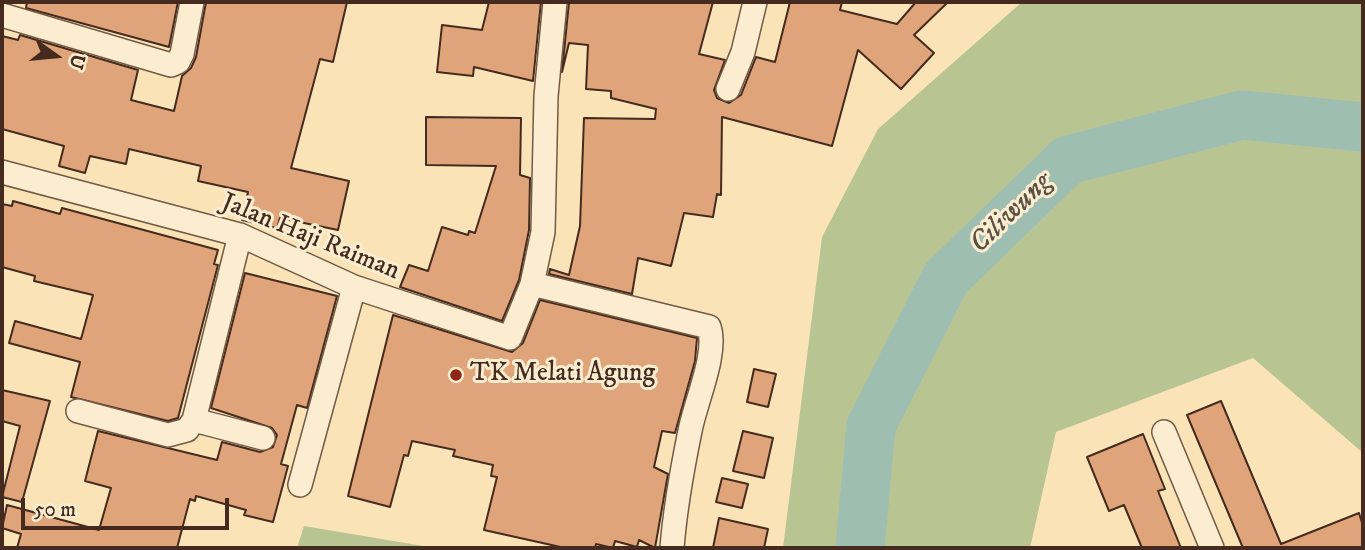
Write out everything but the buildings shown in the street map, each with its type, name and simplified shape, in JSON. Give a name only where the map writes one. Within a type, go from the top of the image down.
[{"type":"street","points":[[2,15],[171,65],[178,62],[182,54],[192,2]]},
{"type":"street","points":[[555,2],[546,96],[543,232],[532,284],[709,327],[712,346],[690,429],[674,517],[672,548]]},
{"type":"street","points":[[728,89],[743,52],[755,2]]},
{"type":"street","name":"Jalan Haji Raiman","points":[[2,172],[240,235],[354,287],[507,338],[513,334],[532,284]]},
{"type":"street","points":[[78,411],[168,435],[182,434],[194,420],[240,235]]},
{"type":"street","points":[[300,485],[354,287]]},
{"type":"street","points":[[194,420],[263,438]]},
{"type":"street","points":[[1164,432],[1212,548]]},
{"type":"green space","points":[[1022,2],[1363,2],[1363,453],[1253,358],[1056,432],[1030,548],[783,548],[822,237],[878,129]]},
{"type":"green space","points":[[304,526],[435,548],[297,548]]},
{"type":"waterway","name":"Ciliwung","points":[[860,548],[871,426],[946,278],[1068,160],[1242,115],[1363,127]]},
{"type":"place","name":"TK Melati Agung","points":[[456,375]]}]
